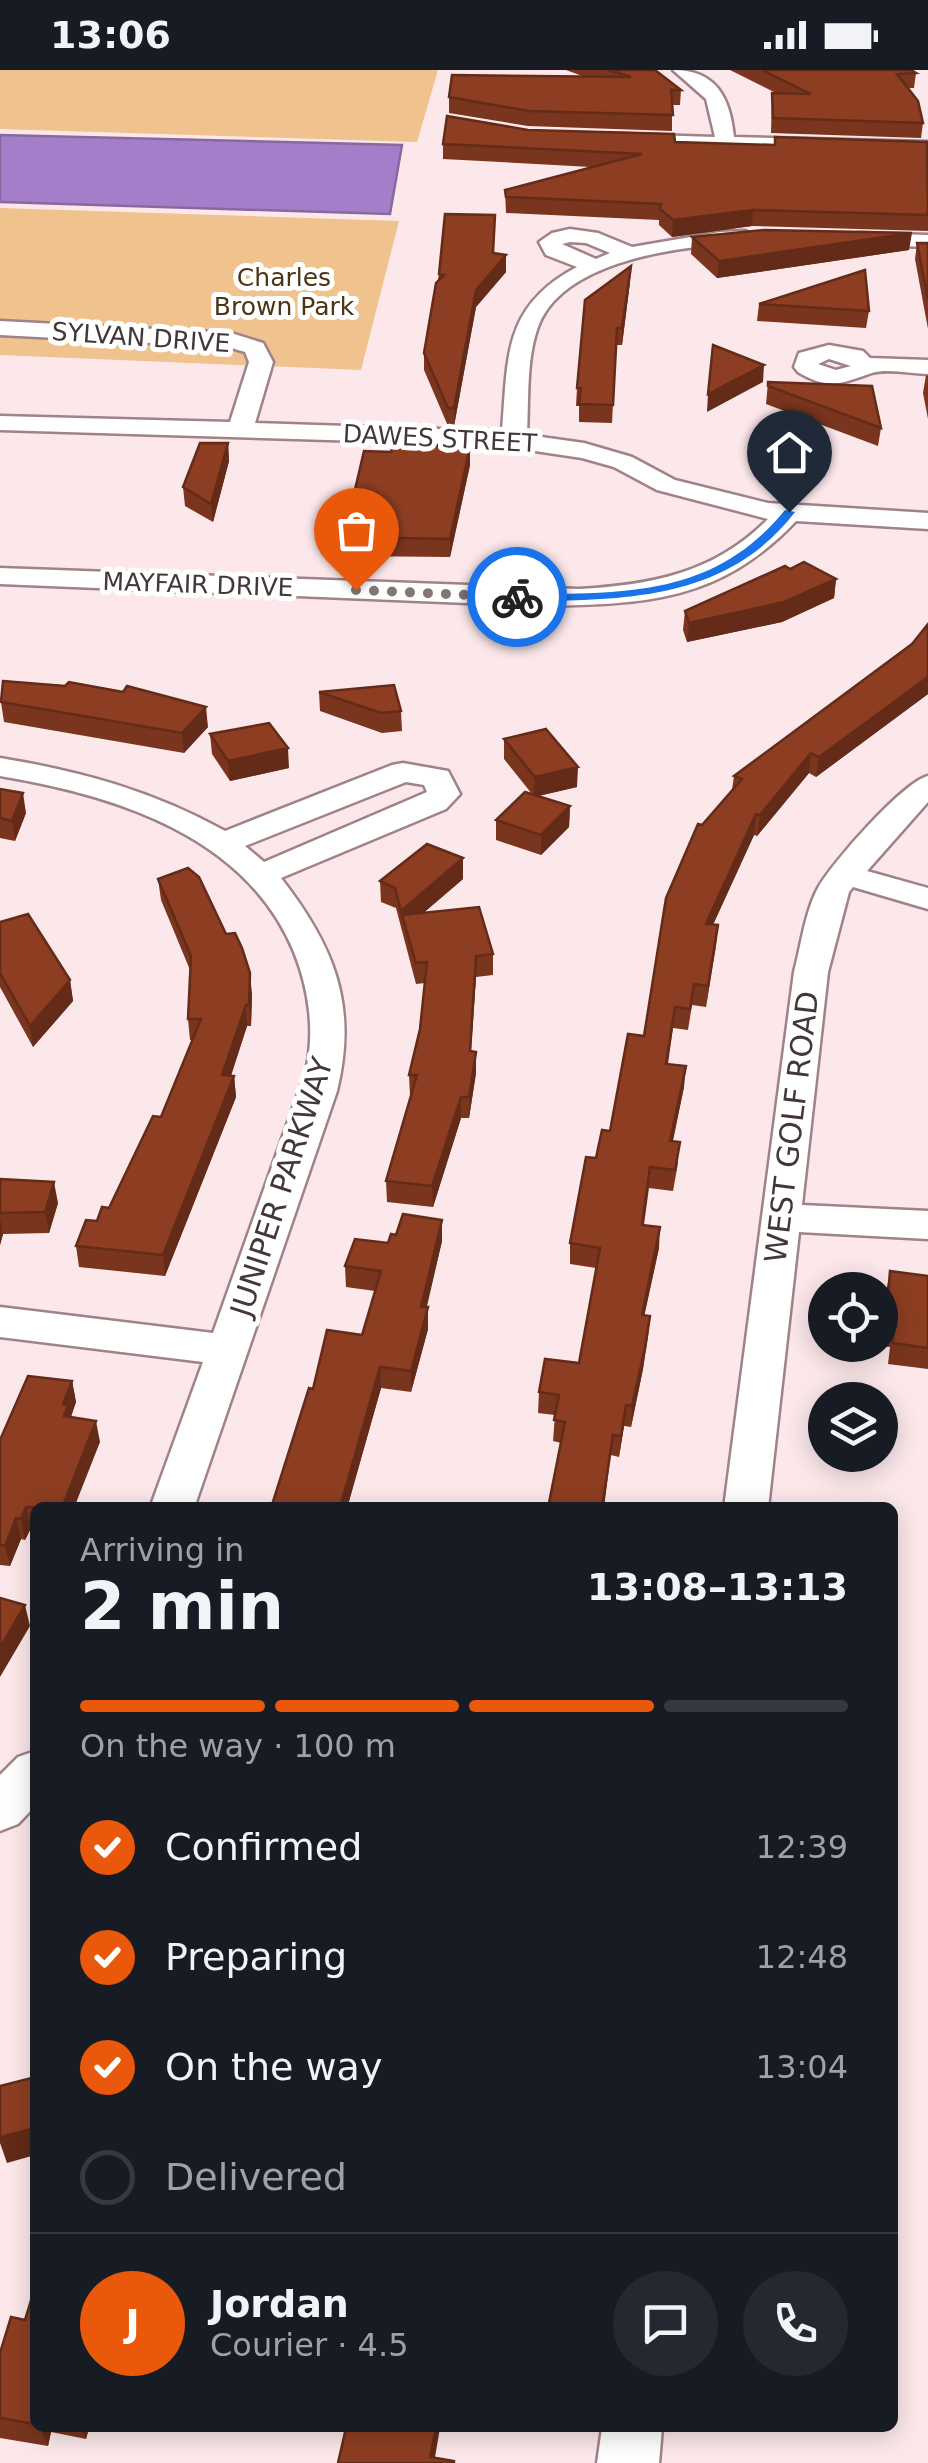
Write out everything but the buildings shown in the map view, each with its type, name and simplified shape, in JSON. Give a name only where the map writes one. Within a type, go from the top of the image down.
[{"type":"street","points":[[682,70],[717,97],[725,142]]},
{"type":"street","points":[[596,139],[928,148]]},
{"type":"street","points":[[596,268],[554,250],[550,242],[567,235],[582,236],[631,254]]},
{"type":"street","points":[[514,439],[526,326],[536,308],[556,288],[631,254],[684,242],[770,237]]},
{"type":"street","points":[[830,238],[928,240]]},
{"type":"street","name":"SYLVAN DRIVE","points":[[0,328],[231,340],[255,348],[261,362],[240,430]]},
{"type":"street","points":[[865,365],[928,367]]},
{"type":"street","name":"DAWES STREET","points":[[0,423],[514,439],[551,443],[623,462],[666,484],[713,500],[789,512],[928,521]]},
{"type":"street","name":"MAYFAIR DRIVE","points":[[0,576],[596,597],[680,584],[719,572],[765,542],[789,512]]},
{"type":"street","name":"JUNIPER PARKWAY","points":[[0,767],[129,794],[225,842],[283,897],[307,937],[326,988],[329,1042],[319,1091],[174,1502]]},
{"type":"street","points":[[225,842],[402,772],[437,778],[443,786],[444,794],[435,802],[263,874]]},
{"type":"street","name":"WEST GOLF ROAD","points":[[747,1502],[811,972],[834,890],[902,808],[928,784]]},
{"type":"street","points":[[846,875],[928,898]]},
{"type":"street","points":[[781,1218],[928,1226]]},
{"type":"street","points":[[0,1322],[229,1350]]},
{"type":"street","points":[[0,1809],[30,1777]]},
{"type":"street","points":[[628,2463],[632,2432]]},
{"type":"green space","points":[[0,70],[438,70],[417,142],[0,129]]},
{"type":"green space","name":"Charles Brown Park","points":[[0,208],[399,221],[361,370],[0,355]]},
{"type":"shaded area","points":[[0,135],[402,145],[390,214],[0,202]]},
{"type":"way so far","points":[[356,590],[517,597]]},
{"type":"route","points":[[517,597],[596,597],[642,592],[719,572],[765,542],[789,512]]}]
